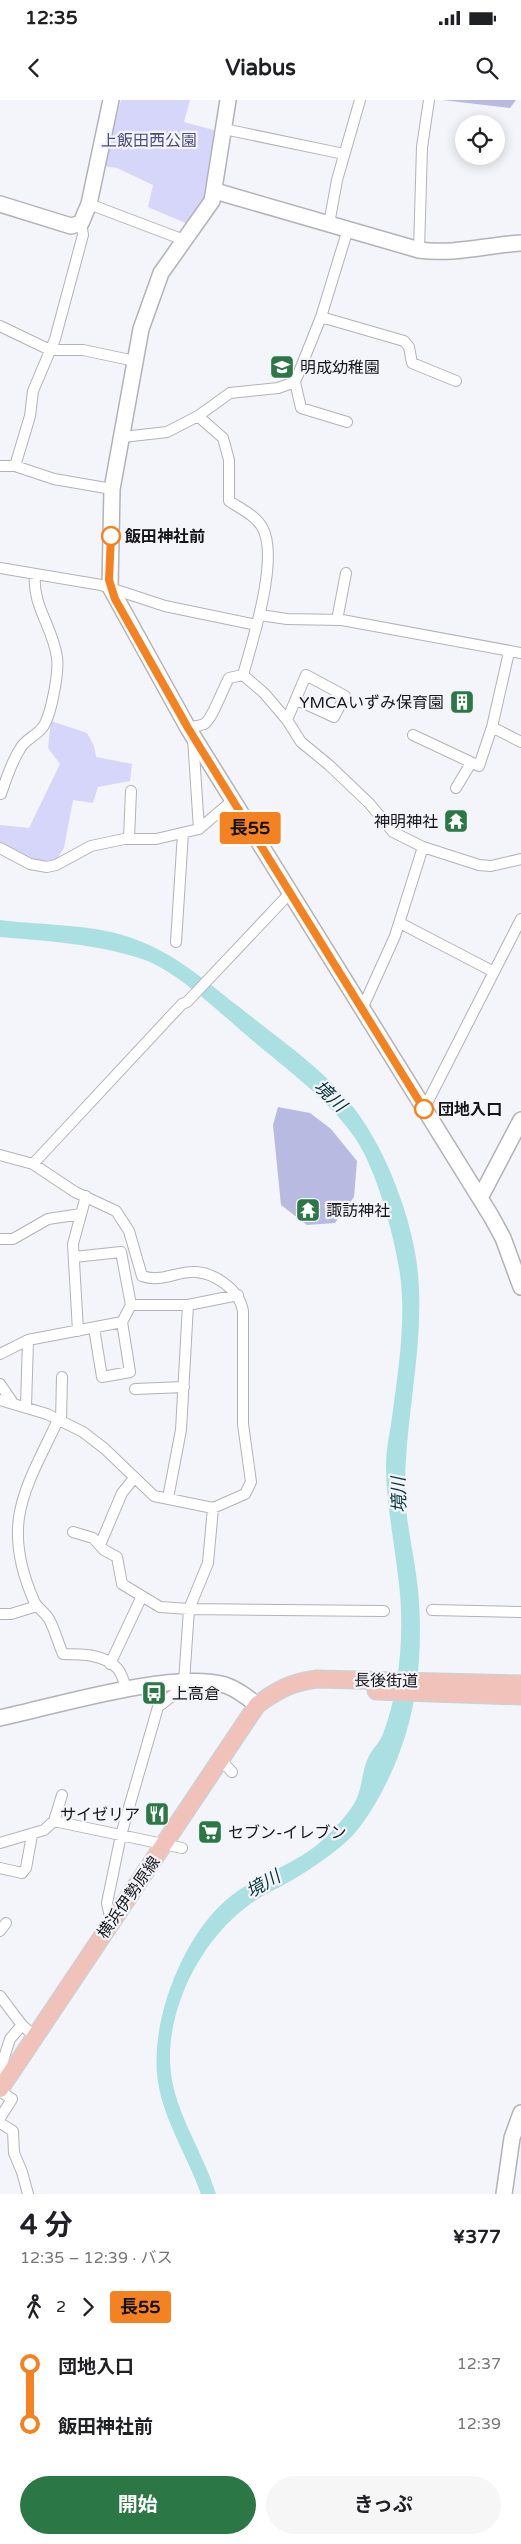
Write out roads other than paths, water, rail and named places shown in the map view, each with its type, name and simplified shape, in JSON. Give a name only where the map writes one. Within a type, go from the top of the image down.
[{"type":"main road","name":"長後街道","points":[[257,1705],[282,1693],[308,1687],[422,1687],[521,1684]]},
{"type":"main road","name":"長後街道","points":[[422,1687],[521,1696]]},
{"type":"main road","name":"横浜伊勢原線","points":[[0,2090],[28,2031],[111,1922],[164,1844],[226,1766],[257,1705]]},
{"type":"street","points":[[15,466],[30,416],[32,392],[50,350],[82,235],[81,223],[89,204],[111,100]]},
{"type":"street","points":[[228,100],[215,192],[205,213],[184,240],[156,283],[141,329],[112,489],[110,587],[190,731],[480,1198],[518,1268],[521,1287]]},
{"type":"street","points":[[329,224],[344,154],[360,100]]},
{"type":"street","points":[[419,250],[422,147],[429,100]]},
{"type":"street","points":[[224,129],[344,154]]},
{"type":"street","points":[[215,192],[419,250],[446,252],[521,243]]},
{"type":"street","points":[[0,204],[71,226],[81,223]]},
{"type":"street","points":[[89,204],[184,240]]},
{"type":"street","points":[[347,422],[301,408],[295,382],[321,317],[348,229]]},
{"type":"street","points":[[321,317],[404,341],[410,347],[412,363],[456,381]]},
{"type":"street","points":[[0,326],[50,350],[83,350],[135,360]]},
{"type":"street","points":[[122,437],[167,432],[198,416],[230,393],[278,388],[295,382]]},
{"type":"street","points":[[198,416],[223,438],[229,460],[229,501],[254,518],[267,536],[268,550],[258,620],[243,675]]},
{"type":"street","points":[[0,466],[15,466],[54,479],[112,489]]},
{"type":"street","points":[[0,568],[110,587],[165,606],[258,620],[337,620],[521,653]]},
{"type":"street","points":[[337,620],[346,573]]},
{"type":"street","points":[[1,794],[4,770],[21,746],[45,725],[56,674],[57,657],[35,594],[34,574]]},
{"type":"street","points":[[413,735],[480,766],[492,727],[509,652]]},
{"type":"street","points":[[190,731],[206,723],[211,717],[217,699],[229,678],[243,675],[255,683],[287,720],[301,742],[370,803],[387,827],[402,838],[423,847],[479,865],[491,866],[521,860]]},
{"type":"street","points":[[287,720],[306,675],[345,696],[334,717],[296,700]]},
{"type":"street","points":[[492,727],[521,742]]},
{"type":"street","points":[[190,731],[199,828]]},
{"type":"street","points":[[456,788],[471,763]]},
{"type":"street","points":[[129,839],[131,791]]},
{"type":"street","points":[[0,848],[30,864],[47,867],[62,862],[91,846],[129,839],[156,840],[171,834],[183,833],[199,828],[233,800]]},
{"type":"street","points":[[176,942],[183,833]]},
{"type":"street","points":[[362,1009],[400,923],[423,847]]},
{"type":"street","points":[[33,1164],[182,1004],[187,1002],[290,893]]},
{"type":"street","points":[[424,1109],[521,919]]},
{"type":"street","points":[[400,923],[494,972]]},
{"type":"street","points":[[480,1198],[521,1120]]},
{"type":"street","points":[[0,1155],[33,1164],[86,1196],[110,1206],[124,1220],[142,1276],[154,1278],[188,1272],[206,1272],[227,1285],[238,1295],[243,1311],[243,1424],[251,1482],[245,1494],[213,1508],[154,1496],[106,1449],[83,1432],[26,1407],[0,1400]]},
{"type":"street","points":[[78,1331],[73,1244],[86,1196]]},
{"type":"street","points":[[0,1239],[13,1239],[48,1219],[81,1214]]},
{"type":"street","points":[[74,1257],[120,1252],[131,1305],[122,1322],[130,1372],[102,1377],[94,1328]]},
{"type":"street","points":[[131,1305],[188,1305],[238,1295]]},
{"type":"street","points":[[168,1498],[181,1430],[188,1305]]},
{"type":"street","points":[[0,1354],[28,1340],[122,1322]]},
{"type":"street","points":[[26,1407],[28,1340]]},
{"type":"street","points":[[62,1377],[60,1421],[22,1495],[15,1533],[20,1560],[37,1606],[48,1618],[63,1654],[86,1654],[110,1664],[117,1668],[128,1690]]},
{"type":"street","points":[[0,1384],[13,1403]]},
{"type":"street","points":[[135,1389],[184,1387]]},
{"type":"street","points":[[100,1545],[122,1493],[134,1478]]},
{"type":"street","points":[[111,1922],[107,1904],[121,1835],[158,1707],[177,1692],[184,1682],[189,1609],[208,1563],[213,1508]]},
{"type":"street","points":[[74,1532],[93,1538],[117,1557],[122,1584],[160,1607],[384,1611]]},
{"type":"street","points":[[110,1664],[142,1596]]},
{"type":"street","points":[[0,1614],[11,1614],[37,1606]]},
{"type":"street","points":[[432,1610],[521,1612]]},
{"type":"street","points":[[0,1718],[128,1690],[184,1682],[224,1685],[235,1689],[257,1705]]},
{"type":"street","points":[[0,1843],[44,1830],[54,1821],[62,1795]]},
{"type":"street","points":[[54,1821],[182,1848]]},
{"type":"street","points":[[0,1868],[22,1873],[26,1868],[32,1835]]},
{"type":"street","points":[[0,1996],[28,2031],[10,2039],[0,2070]]},
{"type":"street","points":[[0,2090],[12,2098],[0,2118]]},
{"type":"street","points":[[504,2194],[512,2138],[521,2113]]},
{"type":"street","points":[[0,2123],[13,2132],[14,2153],[28,2194]]},
{"type":"water","name":"境川","points":[[0,920],[87,928],[121,935],[151,946],[190,969],[296,1051],[337,1088],[361,1118],[372,1136],[383,1155],[400,1197],[416,1258],[419,1287],[418,1346],[408,1434],[405,1493],[417,1578],[420,1630],[418,1672],[412,1712],[391,1774],[371,1811],[355,1833],[310,1869],[245,1908],[212,1942],[186,1985],[172,2033],[170,2057],[172,2080],[180,2109],[216,2194],[201,2194],[165,2111],[158,2082],[156,2059],[158,2035],[172,1984],[182,1960],[209,1918],[225,1901],[237,1892],[315,1847],[338,1824],[356,1800],[367,1759],[382,1737],[389,1716],[398,1676],[401,1636],[400,1595],[386,1479],[387,1451],[401,1342],[402,1291],[400,1274],[384,1203],[363,1151],[344,1123],[318,1096],[196,992],[155,964],[125,954],[90,947],[0,937]]},
{"type":"place","name":"明成幼稚園","points":[[282,367]]},
{"type":"place","name":"飯田神社前","points":[[111,536]]},
{"type":"place","name":"YMCAいずみ保育園","points":[[462,702]]},
{"type":"place","name":"神明神社","points":[[456,821]]},
{"type":"place","name":"団地入口","points":[[424,1109]]},
{"type":"place","name":"諏訪神社","points":[[308,1210]]},
{"type":"place","name":"上高倉","points":[[154,1693]]},
{"type":"place","name":"サイゼリア","points":[[157,1814]]},
{"type":"place","name":"セブン-イレブン","points":[[210,1832]]},
{"type":"park label","name":"上飯田西公園","points":[[149,140]]}]
